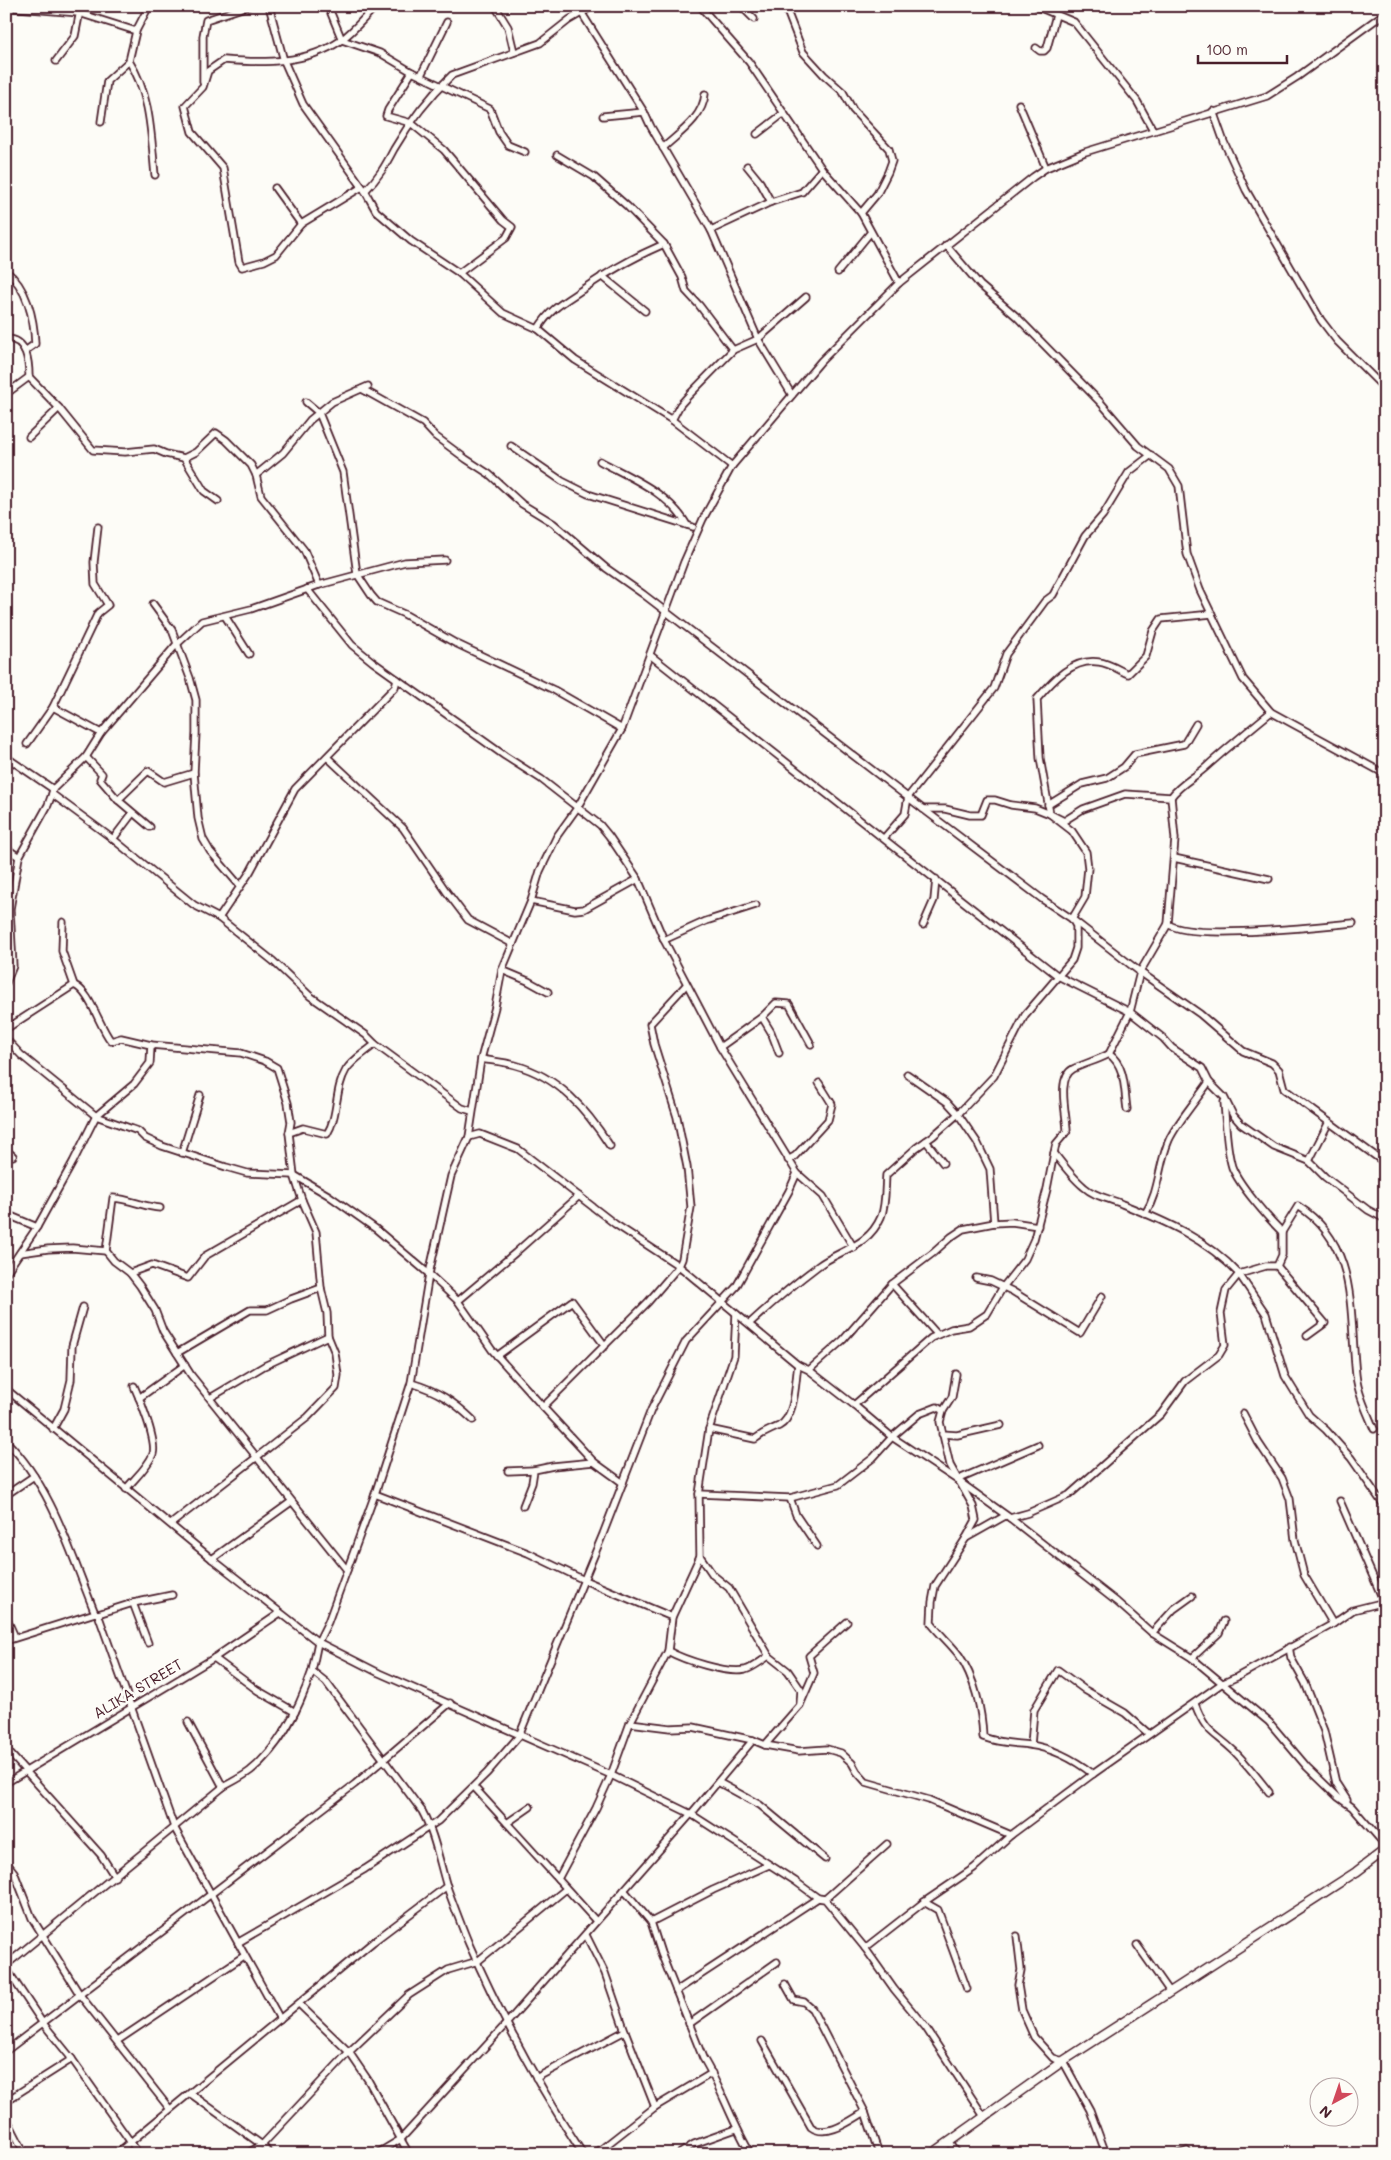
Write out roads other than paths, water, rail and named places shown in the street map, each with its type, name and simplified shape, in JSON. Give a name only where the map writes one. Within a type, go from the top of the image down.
[{"type":"street","points":[[56,61],[75,36],[82,6]]},
{"type":"street","points":[[101,122],[107,81],[129,61],[136,31],[149,6]]},
{"type":"street","points":[[203,87],[203,36],[206,20],[248,6]]},
{"type":"street","points":[[269,6],[284,61],[303,104],[363,189],[376,211],[411,241],[459,273],[503,313],[538,329],[575,360],[672,420],[732,466]]},
{"type":"street","points":[[376,6],[342,40],[316,53],[284,61],[248,62],[224,60],[208,71],[203,87],[185,106],[192,132],[223,168],[239,262],[242,267],[264,261],[276,255],[301,224],[363,189],[379,177],[411,123],[452,75],[540,43],[581,12],[593,6]]},
{"type":"street","points":[[494,6],[508,27],[514,52]]},
{"type":"street","points":[[700,6],[749,62],[822,169],[861,213],[870,233],[899,283]]},
{"type":"street","points":[[741,6],[754,19]]},
{"type":"street","points":[[785,6],[803,52],[843,92],[853,110],[888,149],[892,161],[888,172],[877,194],[861,213]]},
{"type":"street","points":[[1036,6],[1074,22],[1092,42],[1137,101],[1153,130]]},
{"type":"street","points":[[6,7],[79,13],[136,31]]},
{"type":"street","points":[[330,7],[342,40]]},
{"type":"street","points":[[581,12],[644,112],[711,230],[758,339],[792,394]]},
{"type":"street","points":[[139,2154],[72,2059],[42,2022],[6,1967],[223,1787],[250,1771],[280,1740],[304,1694],[312,1671],[318,1642],[328,1622],[375,1494],[410,1383],[429,1274],[451,1176],[469,1138],[481,1059],[495,1007],[502,970],[531,901],[540,871],[553,845],[577,808],[622,728],[691,544],[732,466],[821,361],[899,283],[1046,168],[1085,152],[1267,96],[1298,77],[1385,12]]},
{"type":"street","points":[[1036,48],[1044,51],[1047,48],[1056,15]]},
{"type":"street","points":[[421,75],[447,22]]},
{"type":"street","points":[[342,40],[380,52],[412,72],[490,109],[508,145],[525,152]]},
{"type":"street","points":[[129,61],[137,74],[148,108],[155,175]]},
{"type":"street","points":[[412,72],[386,116],[411,123],[444,150],[503,220],[512,227],[506,238],[459,273]]},
{"type":"street","points":[[663,148],[694,120],[704,103],[705,94]]},
{"type":"street","points":[[1020,104],[1046,168]]},
{"type":"street","points":[[603,116],[644,112]]},
{"type":"street","points":[[1213,112],[1224,142],[1246,190],[1321,320],[1337,341],[1385,389]]},
{"type":"street","points":[[757,134],[784,113]]},
{"type":"street","points":[[557,155],[600,183],[627,206],[664,244],[682,276],[686,291],[700,305],[733,350]]},
{"type":"street","points":[[747,166],[760,182],[771,202]]},
{"type":"street","points":[[711,230],[771,202],[802,192],[822,169]]},
{"type":"street","points":[[275,188],[301,224]]},
{"type":"street","points":[[838,272],[870,233]]},
{"type":"street","points":[[538,329],[546,316],[564,300],[631,259],[664,244]]},
{"type":"street","points":[[946,245],[980,285],[1018,317],[1101,403],[1138,446],[1169,469],[1179,486],[1186,554],[1200,590],[1243,679],[1271,712],[1385,774]]},
{"type":"street","points":[[6,271],[20,284],[28,303],[35,344],[25,350]]},
{"type":"street","points":[[602,276],[645,311]]},
{"type":"street","points":[[672,420],[680,405],[733,350],[758,339],[806,297]]},
{"type":"street","points":[[6,339],[11,338],[24,347],[28,377],[59,408],[93,450],[125,452],[154,449],[184,458],[196,452],[216,434],[226,440],[251,465],[256,475],[261,496],[304,550],[320,585]]},
{"type":"street","points":[[6,394],[28,377]]},
{"type":"street","points":[[256,475],[283,453],[310,420],[332,402],[365,387],[423,423],[435,436],[489,474],[522,504],[553,523],[606,568],[1042,899],[1072,918],[1140,972],[1200,1014],[1243,1051],[1272,1063],[1279,1070],[1284,1089],[1385,1164]]},
{"type":"street","points":[[306,402],[319,413],[343,472],[357,574],[378,602],[404,614],[455,643],[554,690],[622,728]]},
{"type":"street","points":[[29,437],[59,408]]},
{"type":"street","points":[[511,446],[562,481],[588,494],[693,527]]},
{"type":"street","points":[[884,838],[905,814],[908,797],[994,688],[1006,654],[1045,601],[1052,595],[1085,536],[1103,515],[1129,472],[1151,455]]},
{"type":"street","points":[[184,458],[204,491],[218,501]]},
{"type":"street","points":[[600,461],[655,490],[682,516],[687,525]]},
{"type":"street","points":[[691,544],[693,527],[703,519]]},
{"type":"street","points":[[27,744],[53,707],[98,613],[108,605],[95,584],[94,562],[98,527]]},
{"type":"street","points":[[6,984],[13,966],[10,909],[19,858],[48,805],[53,792],[86,757],[101,733],[176,645],[202,622],[357,574],[405,562],[445,560]]},
{"type":"street","points":[[307,589],[352,645],[505,756],[541,779],[600,826],[609,836],[638,879],[664,940],[720,1047],[797,1174],[823,1196],[854,1248]]},
{"type":"street","points":[[153,604],[172,630],[196,700],[194,773],[198,818],[203,839],[210,851],[240,886]]},
{"type":"street","points":[[1072,918],[1085,897],[1088,868],[1086,852],[1072,831],[1050,814],[1040,758],[1037,699],[1049,684],[1081,662],[1100,662],[1128,674],[1146,656],[1153,631],[1161,619],[1212,614]]},
{"type":"street","points":[[225,616],[249,654]]},
{"type":"street","points":[[650,655],[1058,976],[1130,1012],[1163,1038],[1172,1048],[1202,1068],[1209,1082],[1224,1097],[1233,1115],[1241,1124],[1274,1147],[1309,1161],[1325,1177],[1368,1210],[1385,1220]]},
{"type":"street","points":[[219,918],[250,872],[295,789],[395,686],[397,679]]},
{"type":"street","points":[[53,707],[101,733]]},
{"type":"street","points":[[854,1405],[898,1365],[937,1334],[969,1326],[987,1314],[1003,1287],[1025,1259],[1038,1226],[1056,1144],[1067,1131],[1063,1092],[1066,1075],[1073,1069],[1096,1062],[1109,1054],[1130,1012],[1140,972],[1168,924],[1176,839],[1171,798],[1178,788],[1205,768],[1218,754],[1271,712]]},
{"type":"street","points":[[1048,805],[1082,784],[1107,778],[1124,767],[1136,754],[1184,744],[1196,724]]},
{"type":"street","points":[[6,757],[113,839],[194,905],[219,918],[273,961],[310,996],[366,1035],[375,1044],[462,1108],[472,1111]]},
{"type":"street","points":[[86,757],[102,774],[100,779],[118,800],[132,814],[150,827]]},
{"type":"street","points":[[327,757],[403,828],[468,920],[513,944]]},
{"type":"street","points":[[118,800],[148,771],[164,782],[194,773]]},
{"type":"street","points":[[923,809],[945,809],[970,815],[981,815],[987,800],[995,800],[1010,805],[1035,808],[1064,821],[1083,809],[1125,794],[1171,798]]},
{"type":"street","points":[[113,839],[132,814]]},
{"type":"street","points":[[6,848],[19,858]]},
{"type":"street","points":[[1174,858],[1269,879]]},
{"type":"street","points":[[531,901],[576,910],[584,909],[638,879]]},
{"type":"street","points":[[923,925],[934,900],[936,880]]},
{"type":"street","points":[[664,940],[706,921],[756,905]]},
{"type":"street","points":[[750,1323],[778,1297],[818,1266],[830,1258],[854,1248],[868,1236],[881,1217],[886,1175],[958,1114],[994,1076],[1022,1024],[1025,1014],[1072,960],[1076,948],[1076,926],[1072,918]]},
{"type":"street","points":[[63,922],[62,951],[74,985],[84,991],[105,1034],[111,1041],[121,1038],[151,1045],[241,1053],[265,1061],[277,1068],[288,1103],[291,1122],[289,1133],[294,1174],[302,1200],[316,1232],[320,1288],[327,1313],[328,1336],[335,1353],[338,1374],[336,1388],[308,1417],[170,1524]]},
{"type":"street","points":[[1168,924],[1186,931],[1208,932],[1251,931],[1353,923]]},
{"type":"street","points":[[502,970],[548,992]]},
{"type":"street","points":[[6,1029],[74,985]]},
{"type":"street","points":[[543,1407],[648,1302],[679,1266],[682,1259],[691,1207],[687,1167],[677,1117],[654,1044],[650,1024],[686,985]]},
{"type":"street","points":[[720,1047],[762,1017],[776,1003],[789,1004],[811,1044]]},
{"type":"street","points":[[762,1017],[772,1032],[779,1053]]},
{"type":"street","points":[[6,1039],[21,1055],[96,1116],[138,1132],[153,1143],[247,1173],[294,1174],[328,1195],[376,1230],[458,1301],[496,1356],[594,1462],[623,1482]]},
{"type":"street","points":[[289,1133],[303,1128],[327,1134],[333,1126],[336,1100],[345,1072],[354,1060],[375,1044]]},
{"type":"street","points":[[6,1273],[37,1227],[74,1162],[96,1116],[134,1084],[150,1063],[151,1045]]},
{"type":"street","points":[[1109,1054],[1116,1059],[1122,1071],[1127,1109]]},
{"type":"street","points":[[481,1059],[516,1065],[541,1075],[564,1089],[596,1123],[610,1146]]},
{"type":"street","points":[[907,1074],[933,1091],[958,1114],[977,1142],[990,1169],[994,1223]]},
{"type":"street","points":[[1144,1214],[1157,1191],[1162,1162],[1170,1139],[1209,1082]]},
{"type":"street","points":[[788,1160],[795,1156],[828,1120],[832,1104],[819,1083]]},
{"type":"street","points":[[182,1153],[200,1095]]},
{"type":"street","points":[[1224,1097],[1227,1138],[1232,1167],[1238,1179],[1282,1232]]},
{"type":"street","points":[[1309,1161],[1329,1122]]},
{"type":"street","points":[[469,1138],[480,1134],[518,1149],[616,1224],[679,1266],[798,1364],[809,1370],[892,1437],[957,1480],[1008,1517],[1117,1602],[1152,1633],[1192,1658],[1269,1722],[1307,1767],[1338,1797],[1352,1807]]},
{"type":"street","points":[[926,1141],[942,1163]]},
{"type":"street","points":[[6,1150],[13,1156]]},
{"type":"street","points":[[1054,1153],[1085,1188],[1098,1196],[1124,1204],[1169,1223],[1200,1239],[1230,1264],[1266,1314],[1285,1376],[1309,1415],[1350,1458],[1385,1507]]},
{"type":"street","points":[[239,1942],[365,1869],[430,1826],[474,1787],[519,1736],[584,1580],[651,1410],[686,1341],[736,1287],[797,1174]]},
{"type":"street","points":[[458,1301],[579,1196]]},
{"type":"street","points":[[160,1208],[148,1207],[128,1199],[113,1198],[106,1251],[114,1261],[130,1273],[155,1310],[163,1331],[185,1365],[256,1458],[347,1570]]},
{"type":"street","points":[[130,1273],[152,1265],[188,1278],[205,1256],[302,1200]]},
{"type":"street","points":[[1277,1266],[1282,1255],[1282,1232],[1298,1206],[1321,1224],[1344,1264],[1352,1314],[1356,1375],[1359,1390],[1374,1429]]},
{"type":"street","points":[[6,1214],[37,1227]]},
{"type":"street","points":[[809,1370],[843,1340],[892,1284],[962,1229],[994,1223],[1012,1222],[1038,1226]]},
{"type":"street","points":[[20,1252],[48,1248],[106,1251]]},
{"type":"street","points":[[966,1538],[1008,1517],[1069,1494],[1161,1414],[1185,1380],[1219,1355],[1225,1346],[1221,1313],[1226,1290],[1239,1274],[1266,1266],[1277,1266],[1325,1323],[1307,1336]]},
{"type":"street","points":[[976,1278],[991,1281],[1012,1291],[1080,1333],[1102,1296]]},
{"type":"street","points":[[892,1284],[937,1334]]},
{"type":"street","points":[[177,1353],[250,1310],[268,1310],[320,1288]]},
{"type":"street","points":[[496,1356],[572,1301],[605,1346]]},
{"type":"street","points":[[53,1429],[64,1409],[71,1380],[72,1346],[83,1307]]},
{"type":"street","points":[[558,1879],[612,1775],[630,1723],[668,1651],[672,1617],[700,1556],[699,1494],[708,1429],[734,1356],[736,1314]]},
{"type":"street","points":[[210,1398],[264,1366],[328,1336]]},
{"type":"street","points":[[708,1429],[755,1439],[766,1430],[780,1426],[792,1411],[798,1364]]},
{"type":"street","points":[[139,1398],[185,1365]]},
{"type":"street","points":[[956,1374],[952,1397],[943,1412],[940,1422],[950,1465],[973,1506],[976,1520],[935,1586],[931,1623],[960,1656],[969,1674],[982,1718],[983,1737],[999,1744],[1031,1745],[1076,1761],[1093,1774]]},
{"type":"street","points":[[410,1383],[432,1389],[454,1402],[474,1420]]},
{"type":"street","points":[[126,1489],[151,1459],[154,1451],[134,1386]]},
{"type":"street","points":[[6,1389],[212,1559],[318,1642],[379,1673],[450,1703],[519,1736],[612,1775],[691,1814],[795,1880],[818,1898],[825,1899],[926,2028],[985,2118]]},
{"type":"street","points":[[699,1494],[790,1498],[838,1485],[873,1458],[892,1437],[919,1414],[937,1407],[943,1412]]},
{"type":"street","points":[[1244,1413],[1258,1442],[1282,1478],[1290,1499],[1296,1540],[1304,1575],[1333,1624]]},
{"type":"street","points":[[942,1434],[957,1436],[1000,1425]]},
{"type":"street","points":[[6,1441],[34,1476],[53,1510],[112,1650],[130,1708],[174,1827],[280,2019]]},
{"type":"street","points":[[957,1480],[1038,1445]]},
{"type":"street","points":[[508,1471],[534,1470],[594,1462]]},
{"type":"street","points":[[523,1506],[532,1483],[534,1470]]},
{"type":"street","points":[[6,1495],[34,1476]]},
{"type":"street","points":[[375,1494],[528,1553],[584,1580],[672,1617]]},
{"type":"street","points":[[790,1498],[796,1515],[817,1546]]},
{"type":"street","points":[[865,1948],[924,1902],[974,1868],[1011,1836],[1093,1774],[1222,1684],[1333,1624],[1353,1610],[1384,1602],[1340,1500]]},
{"type":"street","points":[[212,1559],[291,1502]]},
{"type":"street","points":[[700,1556],[713,1575],[729,1588],[769,1656],[788,1672],[800,1690],[800,1705]]},
{"type":"street","points":[[6,1641],[133,1603],[172,1595]]},
{"type":"street","points":[[1152,1633],[1174,1609],[1192,1596]]},
{"type":"street","points":[[133,1603],[148,1643]]},
{"type":"street","name":"ALIKA STREET","points":[[6,1783],[214,1658],[280,1613]]},
{"type":"street","points":[[6,1617],[15,1637]]},
{"type":"street","points":[[1192,1658],[1219,1633],[1224,1621]]},
{"type":"street","points":[[764,1746],[800,1705],[814,1673],[808,1656],[847,1622]]},
{"type":"street","points":[[1289,1647],[1291,1658],[1305,1683],[1324,1731],[1336,1783],[1352,1807],[1385,1845]]},
{"type":"street","points":[[668,1651],[679,1657],[735,1670],[746,1670],[769,1656]]},
{"type":"street","points":[[214,1658],[256,1690],[295,1712]]},
{"type":"street","points":[[1031,1745],[1034,1710],[1058,1670],[1085,1690],[1124,1713],[1149,1734]]},
{"type":"street","points":[[312,1671],[326,1682],[385,1758],[422,1811],[430,1826],[447,1886],[506,2024],[536,2078],[583,2154]]},
{"type":"street","points":[[6,2051],[355,1784],[450,1703]]},
{"type":"street","points":[[1195,1704],[1201,1722],[1212,1735],[1234,1751],[1269,1792]]},
{"type":"street","points":[[188,1722],[223,1787]]},
{"type":"street","points":[[630,1723],[670,1728],[693,1727],[753,1740],[764,1746],[799,1751],[827,1749],[841,1753],[852,1762],[857,1772],[866,1782],[928,1800],[1011,1836]]},
{"type":"street","points":[[376,2154],[401,2139],[506,2024],[586,1935],[596,1921],[691,1814],[753,1740]]},
{"type":"street","points":[[6,1749],[27,1770],[100,1855],[116,1877]]},
{"type":"street","points":[[718,1782],[760,1804],[825,1859]]},
{"type":"street","points":[[474,1787],[596,1921]]},
{"type":"street","points":[[507,1823],[530,1807]]},
{"type":"street","points":[[825,1899],[887,1844]]},
{"type":"street","points":[[932,2154],[1063,2062],[1356,1872],[1385,1850]]},
{"type":"street","points":[[6,1862],[14,1872],[32,1918],[42,1936],[80,1995],[169,2108]]},
{"type":"street","points":[[652,1922],[712,1890],[769,1865]]},
{"type":"street","points":[[116,2154],[169,2108],[191,2094],[373,1942],[447,1886]]},
{"type":"street","points":[[246,2154],[262,2145],[349,2052],[409,1995],[448,1970],[478,1961],[566,1889]]},
{"type":"street","points":[[624,1890],[652,1922],[676,1991],[703,2058],[712,2073],[736,2129],[751,2154]]},
{"type":"street","points":[[676,1991],[818,1898]]},
{"type":"street","points":[[924,1902],[938,1910],[967,1989]]},
{"type":"street","points":[[586,1935],[605,1973],[624,2031],[654,2106]]},
{"type":"street","points":[[1017,1936],[1021,1970],[1018,1985],[1022,2010],[1034,2037],[1053,2058],[1063,2062],[1090,2110],[1106,2154]]},
{"type":"street","points":[[1137,1945],[1170,1992]]},
{"type":"street","points":[[117,2041],[244,1956]]},
{"type":"street","points":[[689,2024],[777,1962]]},
{"type":"street","points":[[786,1984],[794,2000],[804,2002],[812,2009],[865,2112],[879,2154]]},
{"type":"street","points":[[299,2004],[349,2052],[368,2080],[409,2154]]},
{"type":"street","points":[[536,2078],[624,2031]]},
{"type":"street","points":[[762,2042],[811,2127],[816,2130],[826,2131],[836,2128],[865,2112]]},
{"type":"street","points":[[6,2101],[72,2059]]},
{"type":"street","points":[[595,2154],[654,2106],[712,2073]]},
{"type":"street","points":[[191,2094],[262,2145],[270,2154]]},
{"type":"street","points":[[6,2117],[25,2154]]},
{"type":"street","points":[[679,2154],[694,2144],[736,2129]]},
{"type":"street","points":[[949,2142],[958,2154]]},
{"type":"street","points":[[1178,2154],[1187,2151]]}]
